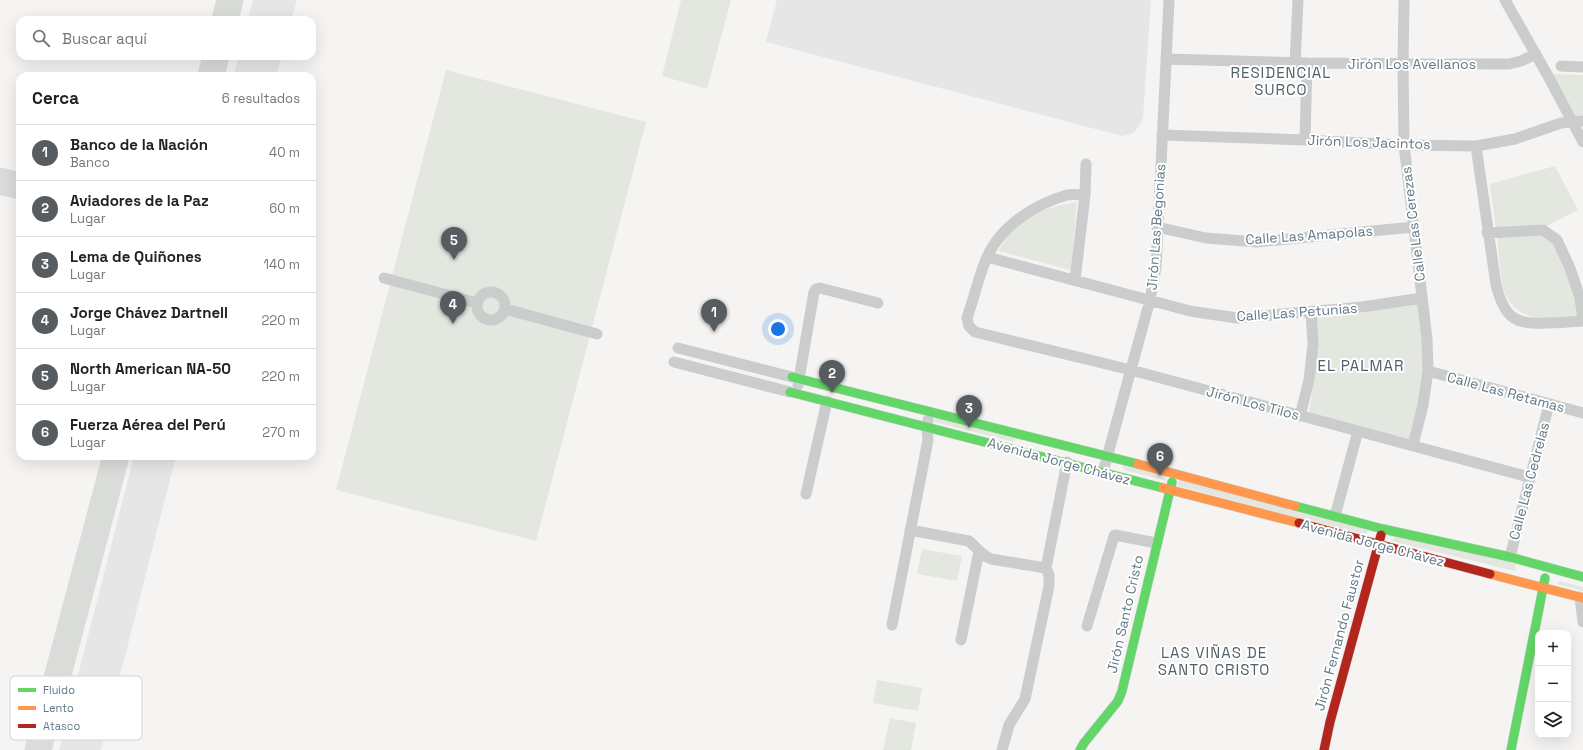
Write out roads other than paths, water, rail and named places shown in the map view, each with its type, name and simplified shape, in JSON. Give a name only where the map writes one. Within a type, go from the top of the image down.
[{"type":"main road","name":"Avenida Jorge Chávez","points":[[796,378],[1108,456],[1335,516],[1583,577]]},
{"type":"main road","points":[[832,402],[841,389]]},
{"type":"main road","name":"Avenida Jorge Chávez","points":[[793,392],[1067,462],[1581,598]]},
{"type":"main road","name":"Jirón Santo Cristo","points":[[1080,750],[1084,742],[1118,701],[1122,691],[1174,473]]},
{"type":"main road","name":"Jirón Fernando Faustor","points":[[1324,750],[1330,722],[1383,528]]},
{"type":"main road","points":[[1511,750],[1544,588],[1546,567]]},
{"type":"street","name":"Jirón Las Begonias","points":[[1103,472],[1150,300],[1156,268],[1169,0]]},
{"type":"street","points":[[1295,63],[1298,0]]},
{"type":"street","name":"Calle Las Cerezas","points":[[1404,0],[1404,145],[1427,339],[1428,371],[1423,405],[1413,445]]},
{"type":"street","points":[[1505,0],[1583,142]]},
{"type":"street","name":"Jirón Los Avellanos","points":[[1166,60],[1295,63],[1509,64],[1521,61],[1536,54]]},
{"type":"street","points":[[1305,140],[1307,63]]},
{"type":"street","points":[[1561,66],[1583,67]]},
{"type":"street","name":"Jirón Los Jacintos","points":[[1162,135],[1404,145],[1476,146],[1515,139],[1561,123],[1583,121]]},
{"type":"street","points":[[1476,146],[1487,233],[1496,285],[1502,303],[1508,313],[1518,320],[1528,324],[1583,321],[1580,298],[1570,268],[1557,240],[1543,230],[1487,233]]},
{"type":"street","points":[[1075,280],[1085,195],[1086,164]]},
{"type":"street","points":[[987,257],[1002,233],[1021,217],[1045,204],[1068,195],[1085,195]]},
{"type":"street","name":"Calle Las Amapolas","points":[[1158,227],[1206,238],[1257,242],[1414,227]]},
{"type":"street","name":"Calle Las Petunias","points":[[987,257],[1190,311],[1237,318],[1362,307],[1422,298]]},
{"type":"street","name":"Jirón Los Tilos","points":[[987,257],[968,318],[969,326],[975,332],[1131,370],[1529,477]]},
{"type":"street","points":[[384,278],[477,303]]},
{"type":"street","points":[[793,392],[814,292],[816,289],[820,288],[878,303]]},
{"type":"street","points":[[495,292],[499,294],[504,301],[505,309],[499,317],[490,320],[485,319],[478,312],[477,303],[486,293],[495,292]]},
{"type":"street","points":[[505,309],[597,334]]},
{"type":"street","points":[[1300,416],[1309,380],[1313,344],[1311,312]]},
{"type":"street","name":"Avenida Jorge Chávez","points":[[678,348],[796,378]]},
{"type":"street","name":"Avenida Jorge Chávez","points":[[674,362],[793,392]]},
{"type":"street","name":"Calle Las Retamas","points":[[1428,371],[1583,413]]},
{"type":"street","points":[[806,494],[832,402]]},
{"type":"street","name":"Calle Las Cedrelas","points":[[1510,558],[1529,477],[1549,404]]},
{"type":"street","points":[[892,625],[928,440],[927,426],[930,412]]},
{"type":"street","points":[[1335,516],[1358,431]]},
{"type":"street","points":[[1002,750],[1009,725],[1025,699],[1049,586],[1049,575],[1046,568],[1067,462]]},
{"type":"street","points":[[910,530],[969,541],[983,556],[991,559],[1046,568]]},
{"type":"street","points":[[1087,626],[1114,536],[1156,544]]},
{"type":"street","points":[[961,640],[979,551]]},
{"type":"street","points":[[1581,598],[1583,622]]},
{"type":"place","name":"North American NA-50","points":[[454,260]]},
{"type":"place","name":"Jorge Chávez Dartnell","points":[[453,324]]},
{"type":"place","name":"Banco de la Nación","points":[[714,332]]},
{"type":"place","name":"Aviadores de la Paz","points":[[832,393]]},
{"type":"place","name":"Lema de Quiñones","points":[[969,428]]},
{"type":"place","name":"Fuerza Aérea del Perú","points":[[1160,476]]},
{"type":"district","name":"RESIDENCIAL SURCO","points":[[1281,80]]},
{"type":"district","name":"EL PALMAR","points":[[1361,365]]},
{"type":"district","name":"LAS VIÑAS DE SANTO CRISTO","points":[[1214,660]]}]
